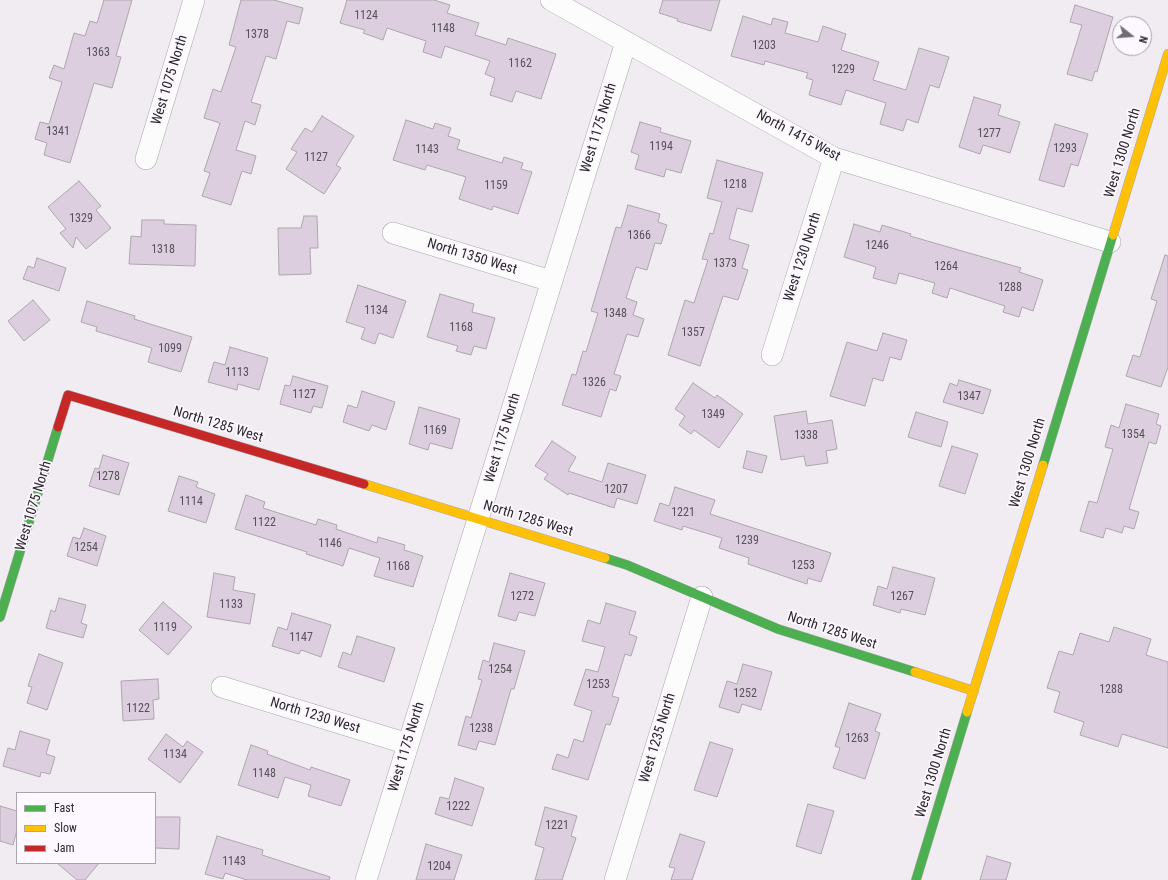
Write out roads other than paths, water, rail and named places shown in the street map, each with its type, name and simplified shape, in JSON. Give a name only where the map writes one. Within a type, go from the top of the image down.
[{"type":"street","name":"West 1075 North","points":[[146,160],[194,0]]},
{"type":"street","name":"North 1415 West","points":[[551,0],[834,158],[1110,242]]},
{"type":"street","name":"West 1175 North","points":[[366,880],[626,42]]},
{"type":"street","name":"West 1300 North","points":[[916,880],[1168,54]]},
{"type":"street","name":"West 1230 North","points":[[772,355],[834,158]]},
{"type":"street","name":"North 1350 West","points":[[393,233],[551,281]]},
{"type":"street","name":"West 1075 North","points":[[0,617],[68,395]]},
{"type":"street","name":"North 1285 West","points":[[68,395],[478,518],[627,565],[778,629],[974,691]]},
{"type":"street","name":"West 1235 North","points":[[615,880],[702,596]]},
{"type":"street","name":"North 1230 West","points":[[222,687],[408,744]]}]
